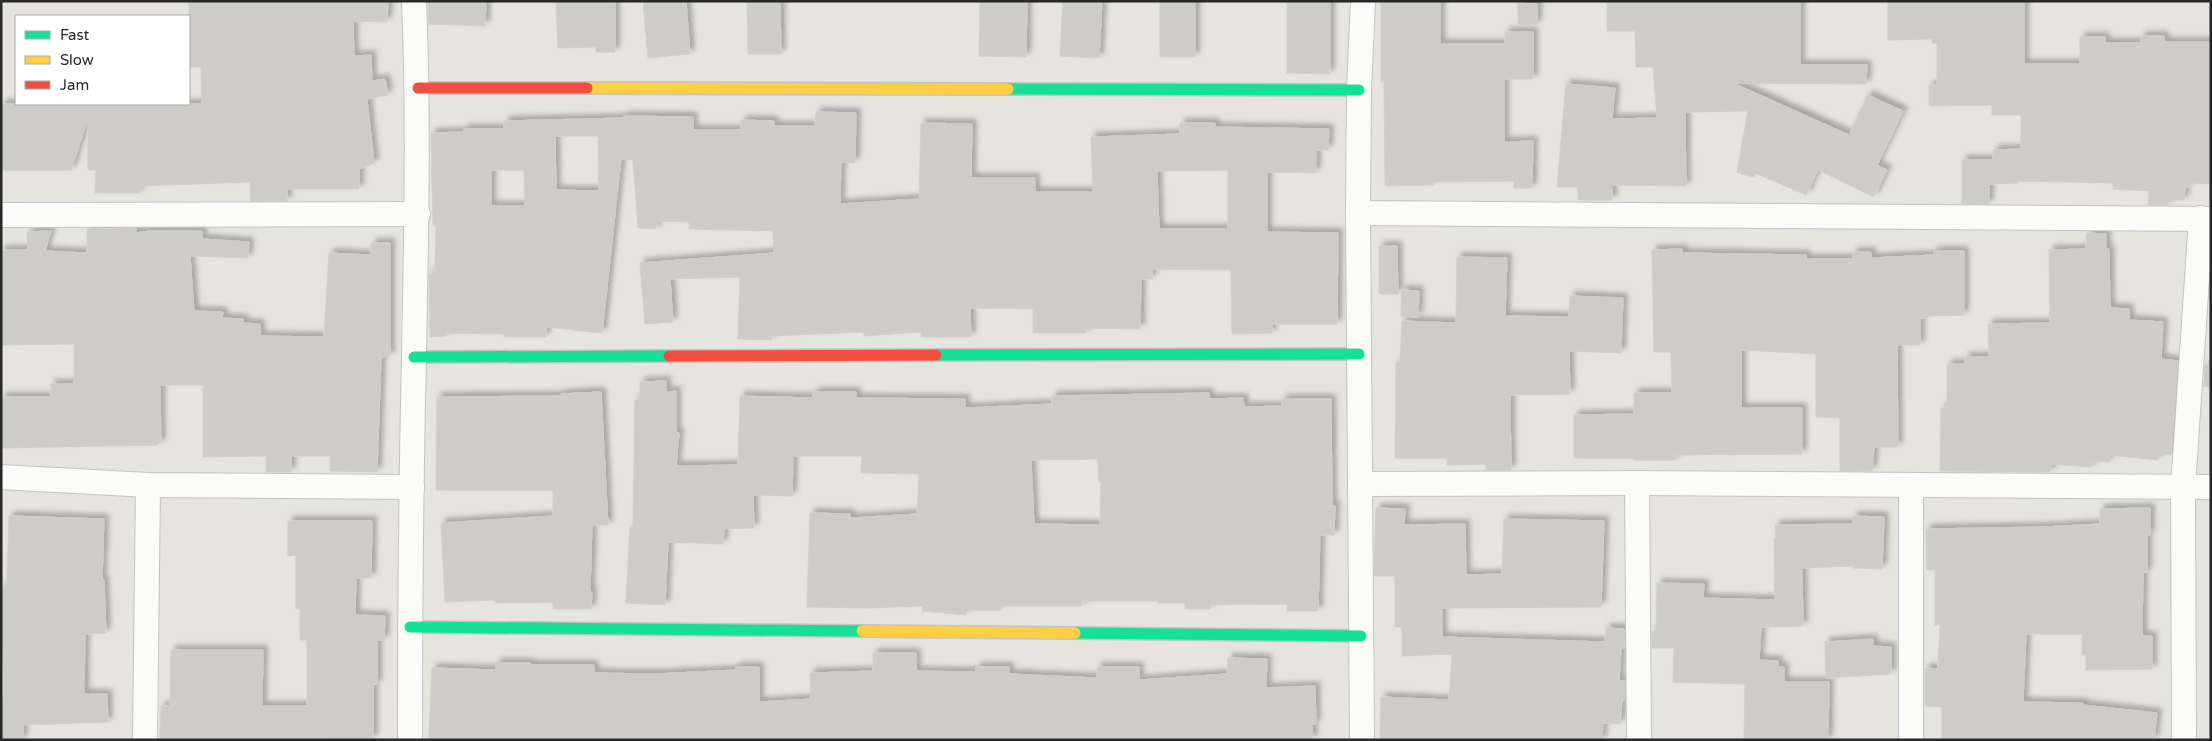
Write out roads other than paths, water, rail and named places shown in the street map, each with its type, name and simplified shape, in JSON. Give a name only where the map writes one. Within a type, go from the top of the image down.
[{"type":"street","points":[[410,740],[412,487],[418,214],[418,88],[414,1]]},
{"type":"street","points":[[1362,740],[1358,213],[1359,90],[1363,1]]},
{"type":"street","points":[[418,88],[1359,90]]},
{"type":"street","points":[[1358,213],[2206,219],[2183,488],[2184,740]]},
{"type":"street","points":[[1,215],[418,214]]},
{"type":"street","points":[[414,357],[1360,354]]},
{"type":"street","points":[[1,476],[148,485],[412,487]]},
{"type":"street","points":[[1361,484],[1637,483],[2211,487]]},
{"type":"street","points":[[1637,483],[1639,740]]},
{"type":"street","points":[[145,740],[148,485]]},
{"type":"street","points":[[1911,485],[1911,740]]},
{"type":"street","points":[[410,627],[1361,636]]}]
